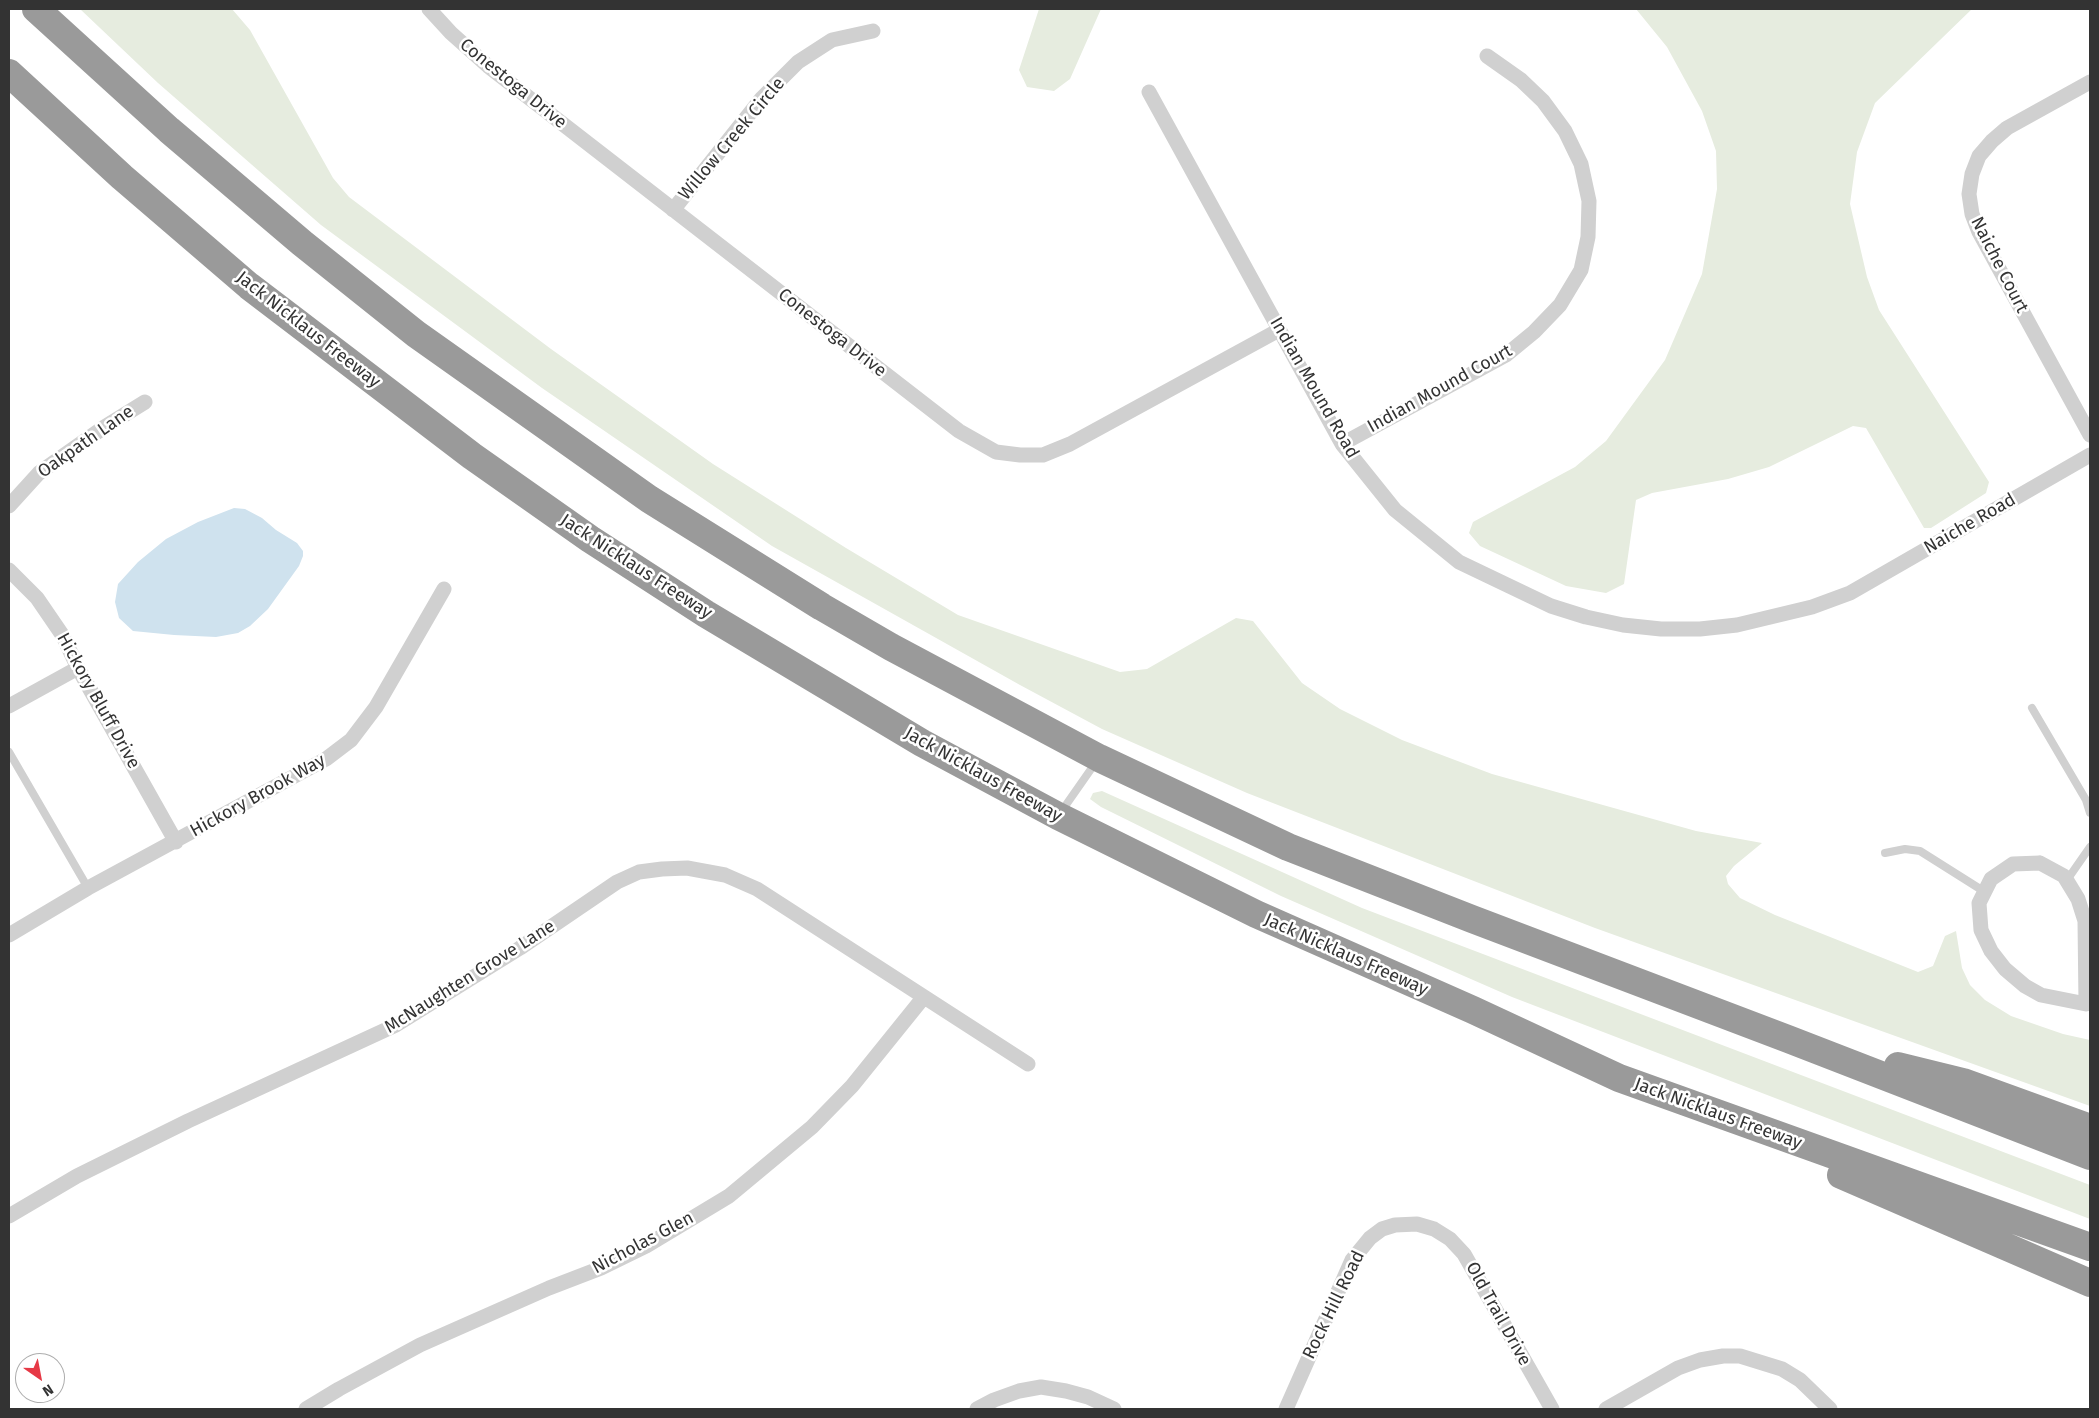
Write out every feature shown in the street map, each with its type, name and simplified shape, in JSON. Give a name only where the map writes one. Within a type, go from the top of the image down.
[{"type":"highway","points":[[36,9],[168,130],[302,243],[416,334],[649,499],[822,607],[960,686],[1099,758],[1288,846],[1472,919],[2090,1156]]},
{"type":"highway","name":"Jack Nicklaus Freeway","points":[[9,73],[122,177],[249,286],[472,456],[590,538],[706,614],[922,743],[1058,816],[1256,914],[1473,1010],[1619,1078],[2090,1247]]},
{"type":"highway","points":[[1788,1039],[1963,1082],[2090,1128]]},
{"type":"highway","points":[[1619,1078],[2090,1283]]},
{"type":"street","name":"Conestoga Drive","points":[[429,9],[451,33],[488,66],[959,432],[996,452],[1043,455],[1070,444],[1279,330]]},
{"type":"street","name":"Willow Creek Circle","points":[[673,210],[762,98],[798,62],[832,40],[873,31]]},
{"type":"street","name":"Indian Mound Court","points":[[1342,444],[1506,355],[1534,332],[1560,305],[1581,270],[1588,237],[1589,201],[1581,164],[1565,131],[1543,101],[1521,80],[1487,56]]},
{"type":"street","name":"Naiche Court","points":[[2090,82],[2007,128],[1992,141],[1979,156],[1972,174],[1969,194],[1972,214],[1979,232],[2090,435]]},
{"type":"street","name":"Indian Mound Road","points":[[1149,92],[1342,444],[1395,510],[1460,562],[1551,606],[1586,617],[1623,625],[1661,629],[1737,625],[1812,607],[1850,593]]},
{"type":"street","name":"Oakpath Lane","points":[[9,506],[38,473],[145,402]]},
{"type":"street","name":"Naiche Road","points":[[1850,593],[2090,455]]},
{"type":"street","name":"Hickory Bluff Drive","points":[[9,570],[38,598],[64,636],[78,668],[176,842]]},
{"type":"street","name":"Hickory Brook Way","points":[[9,935],[88,888],[326,759],[351,740],[376,707],[444,589]]},
{"type":"street","points":[[9,706],[78,668]]},
{"type":"street","points":[[2040,863],[2064,876],[2078,898],[2085,921],[2088,1004],[2041,995],[2025,986],[2005,969],[1991,951],[1981,930],[1979,903],[1984,892],[1991,879],[2014,864],[2040,863]]},
{"type":"street","name":"McNaughten Grove Lane","points":[[9,1216],[77,1176],[188,1120],[396,1025],[520,948],[617,882],[639,872],[687,868],[725,875],[741,881],[757,889],[923,998],[1028,1064]]},
{"type":"street","name":"Nicholas Glen","points":[[306,1409],[339,1388],[420,1345],[549,1288],[601,1268],[646,1246],[729,1196],[812,1127],[852,1086],[923,998]]},
{"type":"street","name":"Rock Hill Road","points":[[1286,1409],[1352,1260],[1360,1249],[1376,1234],[1395,1225],[1417,1224],[1434,1229]]},
{"type":"street","name":"Old Trail Drive","points":[[1434,1229],[1450,1239],[1464,1254],[1552,1409]]},
{"type":"street","points":[[1606,1409],[1678,1368],[1700,1360],[1723,1356],[1740,1356],[1782,1369],[1800,1380],[1830,1409]]},
{"type":"street","points":[[977,1409],[1018,1391],[1041,1387],[1088,1397],[1114,1409]]},
{"type":"lane","points":[[2032,708],[2086,800],[2090,813]]},
{"type":"lane","points":[[9,752],[88,888]]},
{"type":"lane","points":[[1058,816],[1099,758]]},
{"type":"lane","points":[[2066,880],[2090,847]]},
{"type":"lane","points":[[1885,853],[1905,849],[1920,851],[1984,892]]},
{"type":"shaded area","points":[[80,9],[232,9],[250,30],[333,178],[349,197],[551,349],[713,464],[846,548],[958,615],[1120,672],[1147,669],[1236,618],[1253,621],[1302,683],[1340,709],[1402,740],[1492,774],[1696,831],[1762,843],[1734,866],[1726,876],[1728,884],[1740,898],[1775,915],[1918,972],[1933,966],[1945,936],[1956,931],[1962,968],[1970,985],[1985,1000],[2011,1016],[2063,1034],[2090,1040],[2090,1106],[1595,928],[1247,793],[1102,729],[1020,685],[772,546],[542,388],[321,225],[158,83]]},
{"type":"shaded area","points":[[1039,9],[1101,9],[1070,79],[1054,91],[1027,87],[1019,70]]},
{"type":"shaded area","points":[[1636,9],[1972,9],[1875,103],[1857,152],[1850,204],[1867,277],[1879,310],[1989,482],[1986,493],[1931,528],[1924,528],[1866,428],[1853,426],[1769,467],[1728,479],[1652,493],[1636,500],[1624,584],[1606,593],[1566,586],[1480,546],[1469,533],[1473,522],[1575,467],[1606,441],[1665,360],[1702,274],[1717,189],[1716,151],[1702,111],[1667,47]]},
{"type":"shaded area","points":[[1102,791],[1362,908],[2090,1185],[2090,1219],[1512,997],[1281,896],[1101,807],[1090,799],[1093,793]]},
{"type":"water","points":[[234,508],[245,509],[262,518],[276,530],[297,543],[303,551],[299,566],[268,609],[250,626],[238,633],[216,637],[133,631],[119,618],[115,602],[118,584],[138,562],[166,539],[198,522]]}]
